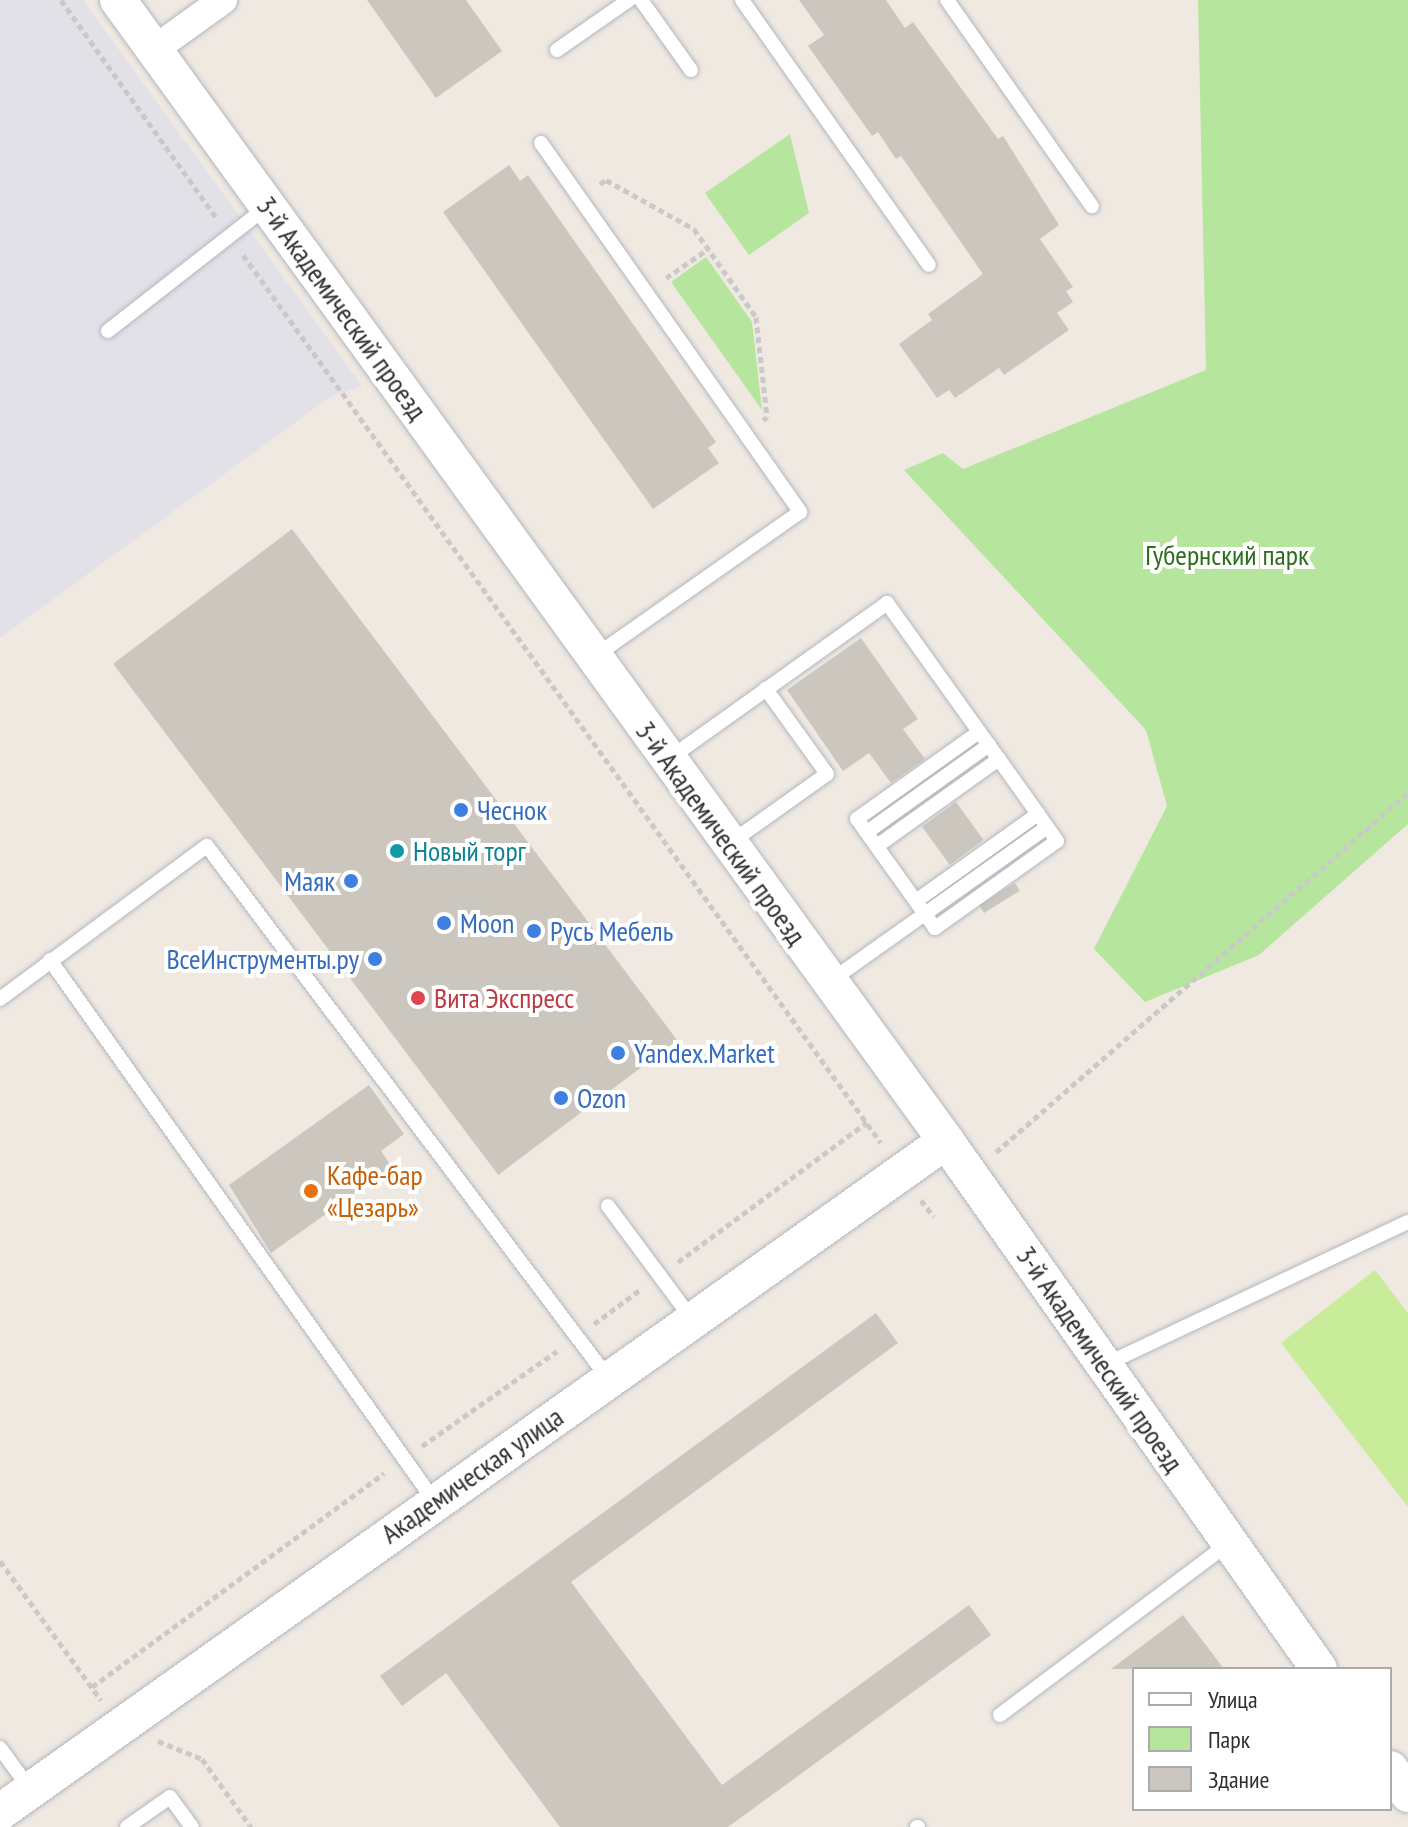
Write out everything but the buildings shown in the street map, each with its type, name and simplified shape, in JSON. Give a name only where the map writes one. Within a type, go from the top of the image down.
[{"type":"street","name":"3-й Академический проезд","points":[[118,0],[946,1141],[1318,1667]]},
{"type":"street","points":[[155,49],[223,0]]},
{"type":"street","name":"Академическая улица","points":[[0,1812],[946,1141]]},
{"type":"street","points":[[1392,1772],[1408,1794]]},
{"type":"lane","points":[[557,50],[629,0]]},
{"type":"lane","points":[[641,0],[691,70]]},
{"type":"lane","points":[[742,0],[929,265]]},
{"type":"lane","points":[[947,0],[1092,206]]},
{"type":"lane","points":[[541,143],[800,512],[594,657]]},
{"type":"lane","points":[[108,331],[268,206]]},
{"type":"lane","points":[[669,758],[887,603],[1057,841],[935,928],[857,819],[979,732]]},
{"type":"lane","points":[[729,843],[827,774],[766,689]]},
{"type":"lane","points":[[867,832],[989,745]]},
{"type":"lane","points":[[877,846],[999,759]]},
{"type":"lane","points":[[916,901],[1038,814]]},
{"type":"lane","points":[[829,982],[1047,827]]},
{"type":"lane","points":[[0,999],[207,846],[608,1378]]},
{"type":"lane","points":[[50,960],[435,1502]]},
{"type":"lane","points":[[608,1206],[692,1319]]},
{"type":"lane","points":[[1104,1365],[1408,1222]]},
{"type":"lane","points":[[1000,1715],[1230,1542]]},
{"type":"lane","points":[[0,1748],[31,1789]]},
{"type":"lane","points":[[127,1827],[170,1797],[192,1827]]},
{"type":"path","points":[[61,0],[867,1122],[577,1337],[92,1687]]},
{"type":"path","points":[[579,198],[606,180],[694,229],[756,317],[767,417],[744,433]]},
{"type":"path","points":[[646,293],[708,249]]},
{"type":"path","points":[[970,1175],[1408,793]]},
{"type":"path","points":[[0,1561],[119,1725],[202,1759],[251,1827]]},
{"type":"shaded area","points":[[0,0],[83,0],[362,386],[330,397],[0,638]]},
{"type":"green space","name":"Губернский парк","points":[[1198,0],[1408,0],[1408,824],[1259,955],[1145,1002],[1094,949],[1167,806],[1146,730],[904,470],[943,453],[963,469],[1206,370]]},
{"type":"green space","points":[[790,134],[809,213],[749,255],[705,193]]},
{"type":"green space","points":[[706,257],[752,322],[762,410],[671,282]]},
{"type":"green space","points":[[1375,1270],[1408,1313],[1408,1507],[1281,1343]]},
{"type":"place","name":"Чеснок","points":[[461,810]]},
{"type":"place","name":"Новый торг","points":[[397,851]]},
{"type":"place","name":"Маяк","points":[[351,881]]},
{"type":"place","name":"Moon","points":[[444,923]]},
{"type":"place","name":"Русь Мебель","points":[[534,931]]},
{"type":"place","name":"ВсеИнструменты.ру","points":[[375,959]]},
{"type":"place","name":"Вита Экспресс","points":[[418,998]]},
{"type":"place","name":"Yandex.Market","points":[[618,1053]]},
{"type":"place","name":"Ozon","points":[[561,1098]]},
{"type":"place","name":"Кафе-бар «Цезарь»","points":[[311,1191]]}]
